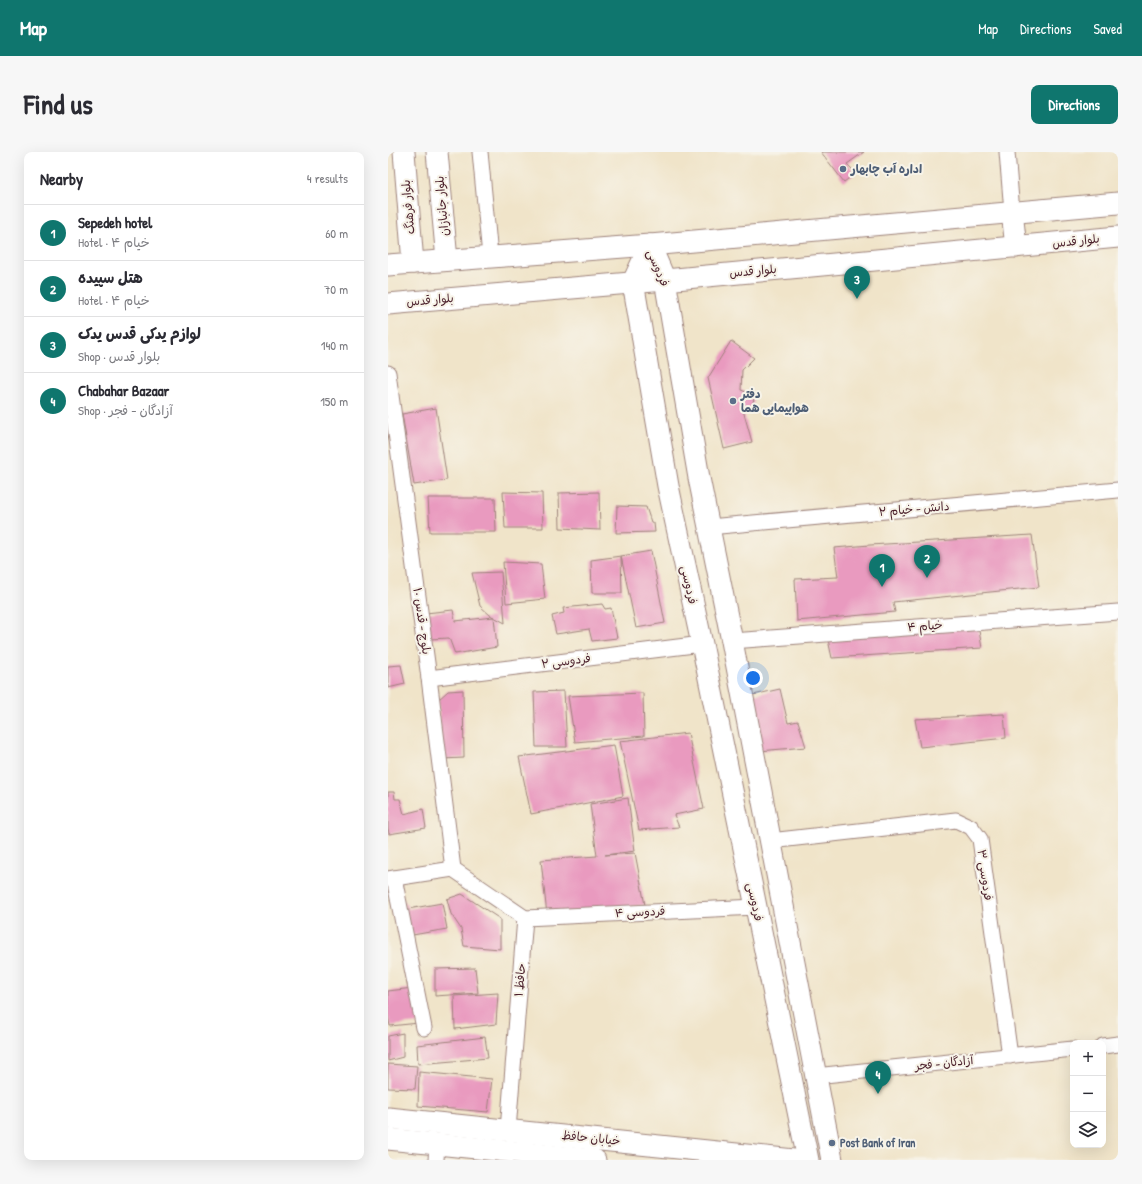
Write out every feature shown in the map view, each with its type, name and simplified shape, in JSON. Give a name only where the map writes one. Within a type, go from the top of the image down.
[{"type":"main road","name":"بلوار فرهنگ","points":[[404,152],[413,263]]},
{"type":"main road","name":"بلوار جانبازان","points":[[437,152],[447,260]]},
{"type":"main road","points":[[388,265],[650,244],[1118,203]]},
{"type":"main road","points":[[1012,212],[1016,247]]},
{"type":"main road","name":"بلوار قدس","points":[[388,304],[665,280],[1118,237]]},
{"type":"main road","name":"فردوسی","points":[[650,244],[665,280],[699,478],[832,1160]]},
{"type":"main road","name":"فردوسی","points":[[650,244],[633,282],[668,486],[808,1160]]},
{"type":"main road","name":"خیابان حافظ","points":[[388,1118],[794,1160]]},
{"type":"main road","name":"خیابان حافظ","points":[[388,1139],[436,1152],[595,1160]]},
{"type":"street","points":[[480,152],[490,256]]},
{"type":"street","points":[[1007,152],[1012,212]]},
{"type":"street","name":"بلوچ - قدس ۱۰","points":[[388,373],[453,869]]},
{"type":"street","name":"دانش - خیام ۲","points":[[709,527],[1118,490]]},
{"type":"street","name":"خیام ۴","points":[[732,641],[1118,612]]},
{"type":"street","name":"فردوسی ۲","points":[[429,678],[702,644]]},
{"type":"street","name":"فردوسی ۳","points":[[770,841],[956,820],[970,826],[980,839],[1010,1056]]},
{"type":"street","points":[[424,1028],[391,879],[453,869],[525,918]]},
{"type":"street","name":"فردوسی ۴","points":[[525,918],[756,907]]},
{"type":"street","name":"حافظ ۱","points":[[508,1130],[525,918]]},
{"type":"street","points":[[1106,1046],[1118,1044]]},
{"type":"street","name":"آزادگان - فجر","points":[[815,1076],[1070,1049]]},
{"type":"building","name":"اداره آب چابهار","points":[[821,152],[864,152],[847,164],[856,173],[844,182]]},
{"type":"building","name":"دفتر هواپیمایی هما","points":[[731,341],[754,358],[742,370],[741,390],[754,395],[753,406],[743,410],[752,442],[724,449],[708,378]]},
{"type":"building","points":[[436,408],[447,480],[414,485],[402,414]]},
{"type":"building","points":[[503,492],[542,493],[543,528],[505,528]]},
{"type":"building","points":[[599,492],[600,530],[560,528],[559,493]]},
{"type":"building","points":[[428,498],[495,498],[496,532],[430,532]]},
{"type":"building","points":[[617,506],[646,507],[651,522],[654,523],[655,532],[616,533]]},
{"type":"building","points":[[1032,535],[1039,587],[893,602],[895,612],[797,621],[795,579],[838,577],[834,548]]},
{"type":"building","points":[[651,551],[665,623],[636,628],[621,556]]},
{"type":"building","points":[[621,556],[622,593],[592,593],[591,560]]},
{"type":"building","points":[[503,562],[541,564],[545,599],[506,603]]},
{"type":"building","points":[[501,572],[505,623],[490,615],[480,606],[472,573]]},
{"type":"building","points":[[602,604],[605,609],[611,608],[617,638],[592,641],[589,629],[556,634],[552,616],[564,613],[563,608]]},
{"type":"building","points":[[453,610],[455,621],[494,617],[497,647],[455,654],[449,638],[430,639],[426,613]]},
{"type":"building","points":[[978,625],[982,648],[832,658],[827,635]]},
{"type":"building","points":[[401,665],[405,684],[388,688],[388,666]]},
{"type":"building","points":[[780,689],[788,723],[798,721],[806,747],[759,751],[744,697]]},
{"type":"building","points":[[463,690],[464,758],[442,759],[438,700],[448,691]]},
{"type":"building","points":[[564,691],[567,747],[536,747],[534,692]]},
{"type":"building","points":[[643,693],[644,736],[575,742],[568,696]]},
{"type":"building","points":[[1004,714],[1006,738],[920,747],[915,719]]},
{"type":"building","points":[[688,733],[704,809],[674,815],[679,827],[639,830],[620,741]]},
{"type":"building","points":[[614,745],[623,796],[531,814],[519,757]]},
{"type":"building","points":[[388,792],[394,792],[395,799],[400,799],[404,814],[423,809],[426,828],[389,834]]},
{"type":"building","points":[[628,798],[635,851],[605,855],[635,853],[645,905],[547,915],[541,860],[597,856],[590,804]]},
{"type":"building","points":[[462,894],[500,919],[500,949],[464,946],[461,929],[451,914],[447,899]]},
{"type":"building","points":[[404,899],[408,909],[442,903],[447,929],[407,936]]},
{"type":"building","points":[[475,968],[478,993],[435,996],[435,969]]},
{"type":"building","points":[[413,988],[419,1023],[390,1026],[388,1016],[388,991]]},
{"type":"building","points":[[498,993],[496,1024],[455,1029],[454,996]]},
{"type":"building","points":[[403,1033],[403,1057],[388,1061],[388,1036]]},
{"type":"building","points":[[485,1037],[488,1058],[418,1064],[417,1045]]},
{"type":"building","points":[[388,1064],[417,1066],[415,1089],[388,1088]]},
{"type":"building","points":[[419,1072],[492,1079],[488,1112],[418,1106]]},
{"type":"place","name":"اداره آب چابهار","points":[[843,169]]},
{"type":"place","name":"لوازم یدکی قدس یدک","points":[[857,299]]},
{"type":"place","name":"دفتر هواپیمایی هما","points":[[733,401]]},
{"type":"place","name":"هتل سپیده","points":[[927,578]]},
{"type":"place","name":"Sepedeh hotel","points":[[882,587]]},
{"type":"place","name":"Chabahar Bazaar","points":[[878,1094]]},
{"type":"place","name":"Post Bank of Iran","points":[[832,1143]]}]
